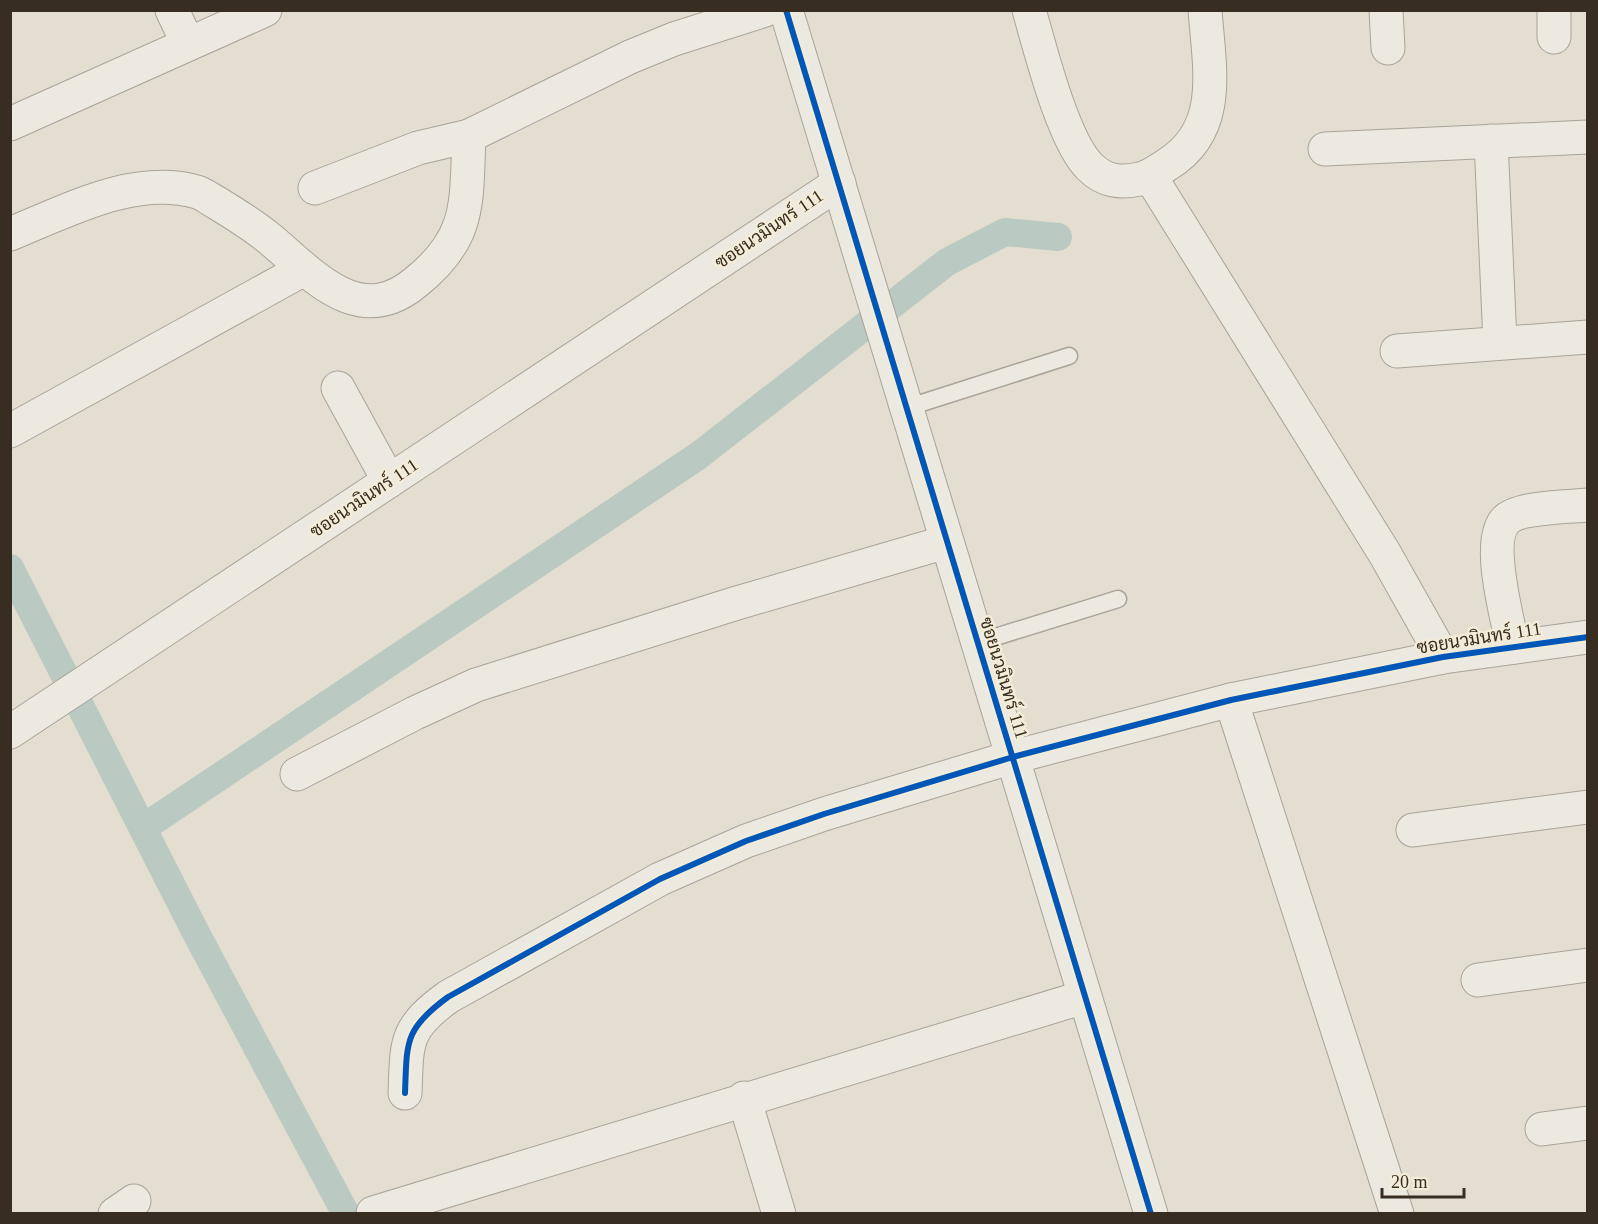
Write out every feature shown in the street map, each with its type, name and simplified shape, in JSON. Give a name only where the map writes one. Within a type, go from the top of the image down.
[{"type":"street","points":[[172,10],[188,44]]},
{"type":"street","points":[[10,124],[265,10]]},
{"type":"street","points":[[315,188],[418,148],[469,136],[630,57],[674,39],[765,10]]},
{"type":"street","points":[[786,10],[839,183]]},
{"type":"street","points":[[1029,10],[1061,111],[1075,146],[1088,166],[1113,181],[1126,182],[1150,176],[1177,159],[1196,139],[1205,118],[1211,88],[1204,10]]},
{"type":"street","points":[[1386,10],[1388,48]]},
{"type":"street","points":[[10,234],[127,190],[161,187],[198,192],[252,226],[327,288],[352,298],[377,302],[405,292],[436,266],[457,237],[466,212],[469,136]]},
{"type":"street","points":[[1325,149],[1587,137]]},
{"type":"street","points":[[1491,141],[1500,342]]},
{"type":"street","points":[[1150,176],[1385,554],[1443,657]]},
{"type":"street","name":"ซอยนวมินทร์ 111","points":[[10,732],[839,183],[976,643],[1013,756],[1231,700],[1443,657],[1587,638]]},
{"type":"street","points":[[10,431],[304,269]]},
{"type":"street","points":[[1397,351],[1587,337]]},
{"type":"street","points":[[338,388],[389,482]]},
{"type":"street","points":[[1513,647],[1496,553],[1498,534],[1506,519],[1523,512],[1587,505]]},
{"type":"street","points":[[297,774],[415,713],[476,685],[737,603],[946,543]]},
{"type":"street","points":[[1231,700],[1396,1214]]},
{"type":"street","points":[[405,1093],[407,1052],[414,1027],[429,1011],[448,997],[599,912],[660,879],[746,840],[1013,756],[1151,1214]]},
{"type":"street","points":[[1413,830],[1587,807]]},
{"type":"street","points":[[1478,980],[1587,965]]},
{"type":"street","points":[[373,1213],[1084,996]]},
{"type":"street","points":[[744,1098],[779,1214]]},
{"type":"street","points":[[1542,1129],[1587,1123]]},
{"type":"lane","points":[[906,408],[1069,356]]},
{"type":"lane","points":[[976,643],[1118,599]]},
{"type":"waterway","points":[[143,828],[698,456],[947,262],[1005,232],[1058,237]]},
{"type":"waterway","points":[[10,568],[196,933],[346,1214]]},
{"type":"cycle path","points":[[786,10],[1151,1214]]},
{"type":"cycle path","points":[[405,1093],[406,1061],[411,1038],[423,1018],[448,997],[660,879],[746,841],[824,814],[1013,757],[1231,700],[1443,657],[1588,637]]}]
